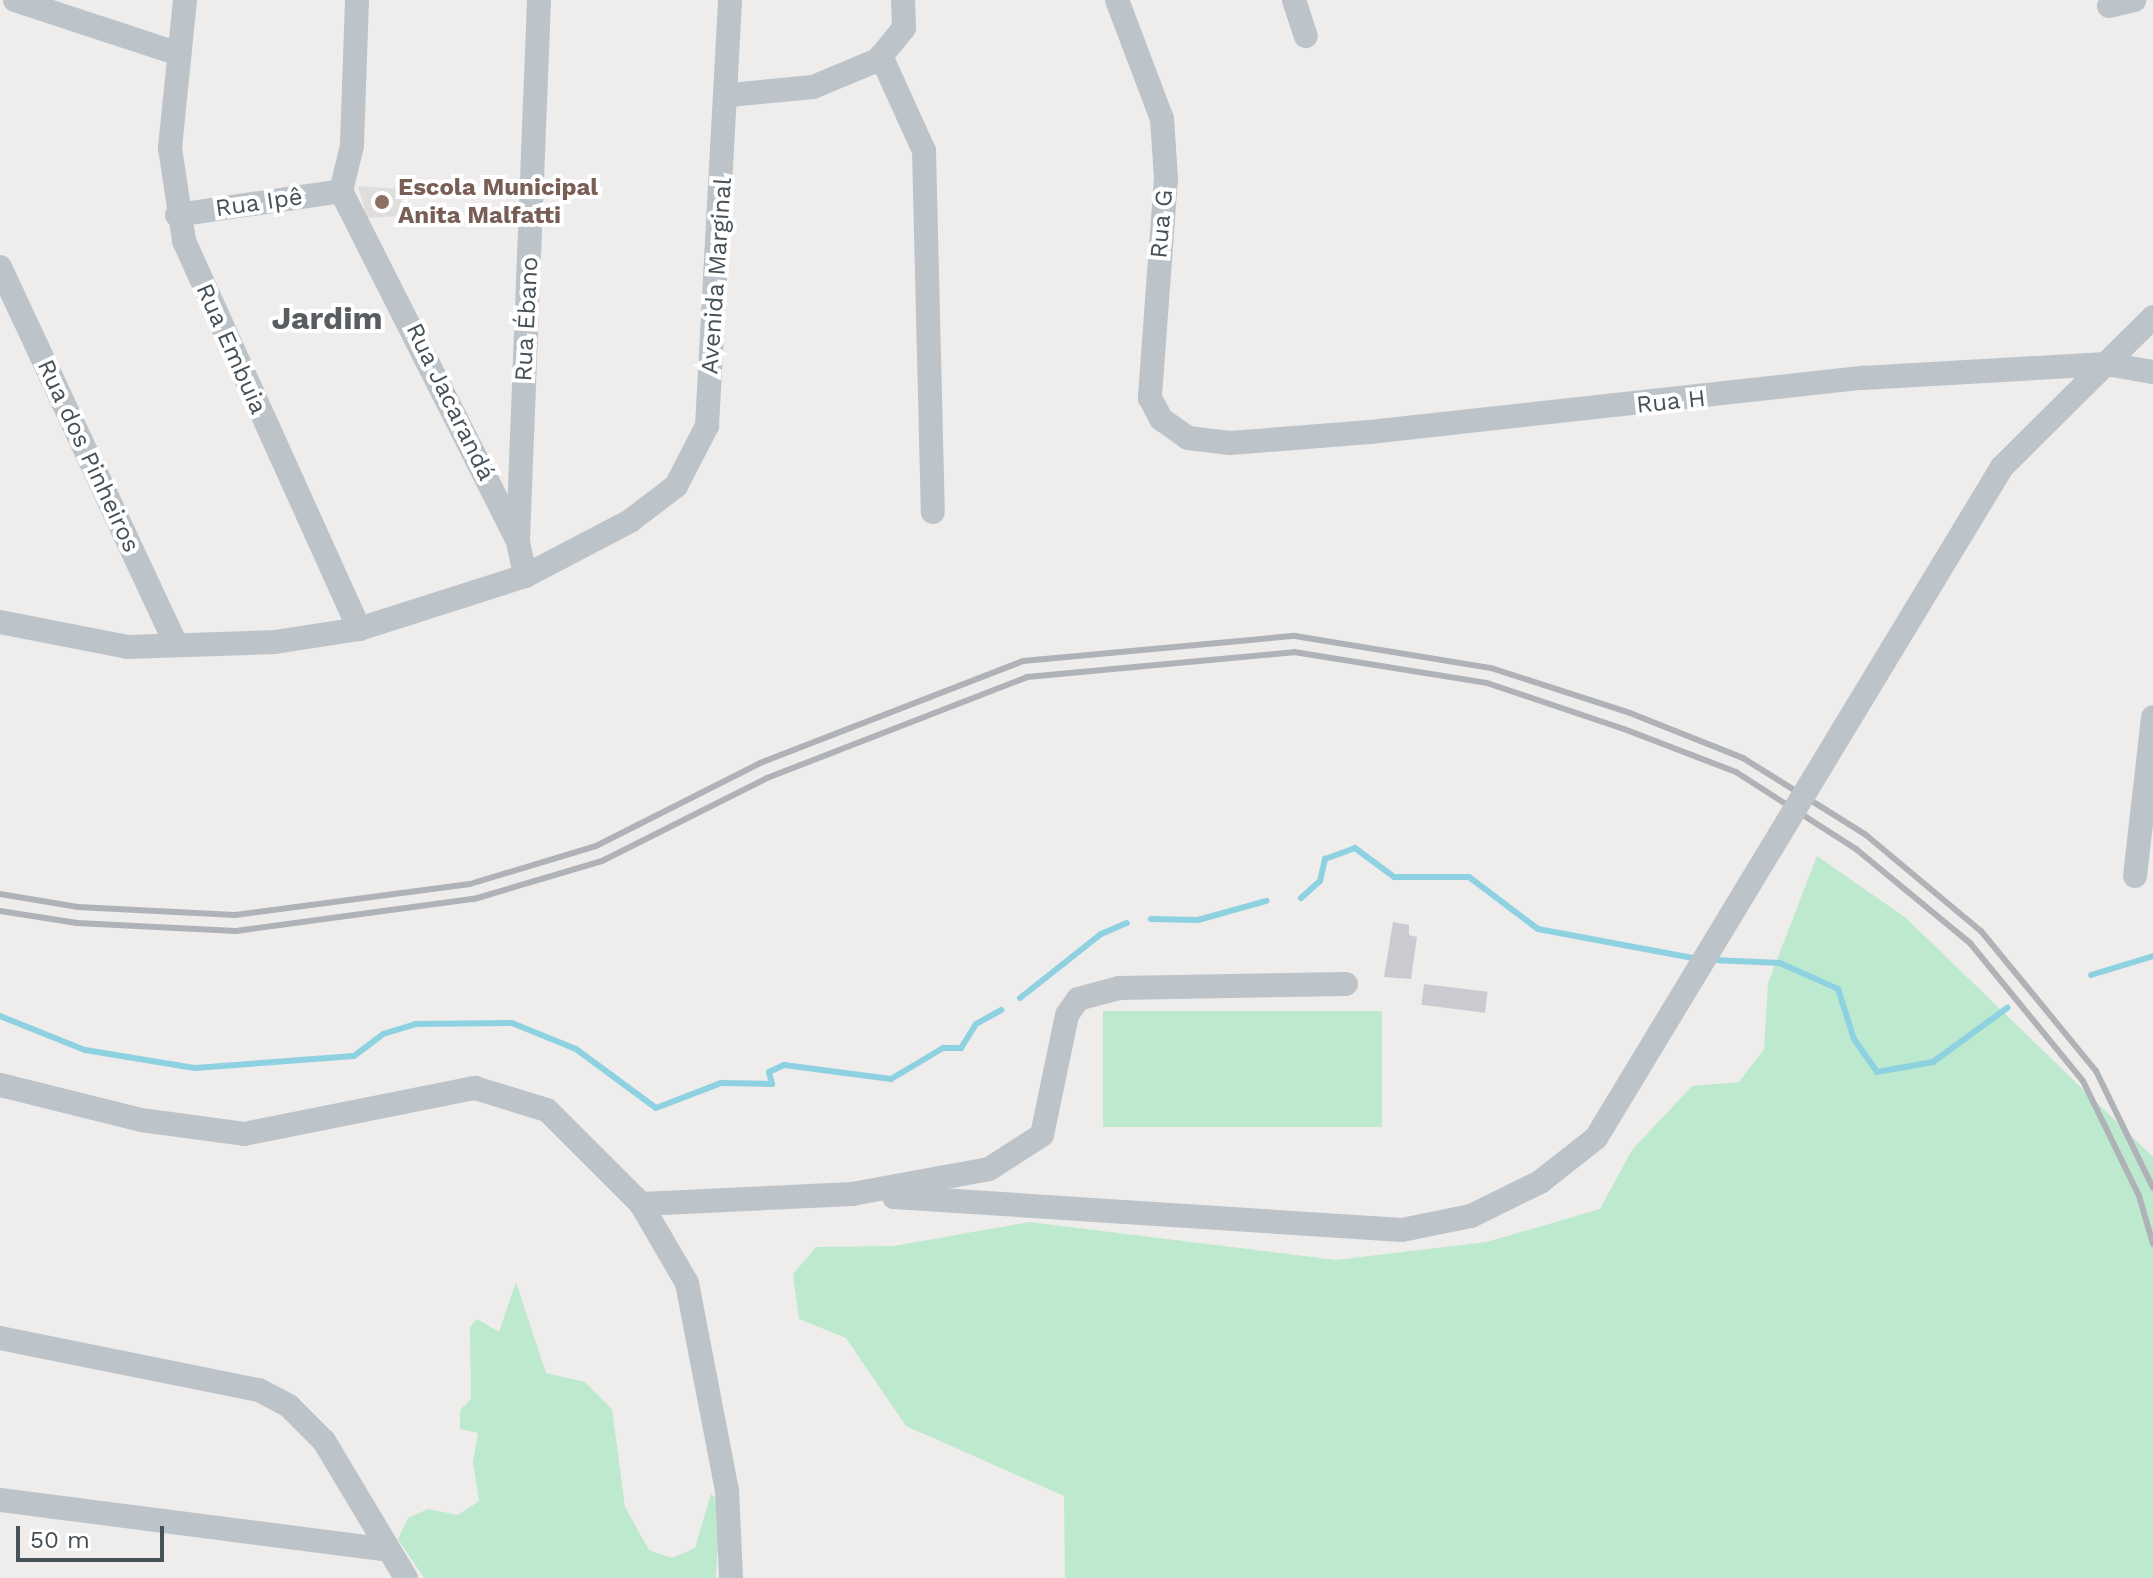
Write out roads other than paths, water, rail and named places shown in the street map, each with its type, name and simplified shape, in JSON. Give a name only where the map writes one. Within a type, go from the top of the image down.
[{"type":"street","points":[[15,0],[179,54]]},
{"type":"street","name":"Rua Embuia","points":[[185,0],[170,148],[177,215],[359,629]]},
{"type":"street","points":[[341,191],[352,146],[357,0]]},
{"type":"street","name":"Rua Ébano","points":[[518,542],[539,0]]},
{"type":"street","name":"Avenida Marginal","points":[[0,622],[114,646],[176,645],[359,629],[525,576],[630,521],[676,486],[707,426],[730,95],[730,0]]},
{"type":"street","points":[[730,95],[813,87],[881,56],[904,28],[903,0]]},
{"type":"street","name":"Rua G","points":[[1117,0],[1162,119],[1166,178],[1150,398],[1161,419],[1188,438]]},
{"type":"street","points":[[1294,0],[1306,36]]},
{"type":"street","points":[[2109,6],[2134,0]]},
{"type":"street","points":[[881,56],[924,151],[933,512]]},
{"type":"street","name":"Rua Ipê","points":[[177,215],[341,191]]},
{"type":"street","name":"Rua Jacarandá","points":[[341,191],[518,542],[525,576]]},
{"type":"street","name":"Rua dos Pinheiros","points":[[0,267],[176,645]]},
{"type":"street","points":[[641,1204],[852,1194],[1402,1230],[1471,1216],[1540,1182],[1596,1138],[2002,467],[2153,317]]},
{"type":"street","name":"Rua H","points":[[1188,438],[1230,443],[1370,432],[1863,378],[2106,364],[2153,372]]},
{"type":"street","points":[[2135,876],[2153,717]]},
{"type":"street","points":[[852,1194],[989,1169],[1042,1135],[1067,1015],[1090,993],[1346,984]]},
{"type":"street","points":[[0,1085],[141,1120],[244,1134],[427,1093],[514,1094],[575,1132],[641,1204],[676,1255],[698,1322],[727,1490],[731,1578]]},
{"type":"street","points":[[0,1338],[259,1390],[279,1401],[324,1441],[385,1549],[406,1578]]},
{"type":"street","points":[[0,1500],[385,1549]]},
{"type":"waterway","points":[[1301,898],[1320,881],[1325,859],[1355,848],[1394,877],[1469,877],[1538,929],[1698,959]]},
{"type":"waterway","points":[[1151,919],[1198,920],[1266,901]]},
{"type":"waterway","points":[[1020,998],[1101,934],[1127,923]]},
{"type":"waterway","points":[[2091,975],[2153,956]]},
{"type":"waterway","points":[[1713,960],[1780,963],[1838,989],[1854,1039],[1877,1072],[1933,1062],[2007,1008]]},
{"type":"waterway","points":[[0,1016],[85,1050],[195,1068],[354,1056],[383,1034],[415,1024],[512,1023],[576,1049],[656,1108],[721,1083],[772,1084],[769,1072],[784,1065],[891,1079],[943,1048],[961,1048],[976,1024],[1001,1010]]},
{"type":"railway","points":[[0,894],[78,907],[235,915],[470,884],[596,846],[760,763],[1023,661],[1295,636],[1491,668],[1630,713],[1743,758],[1866,835],[1981,931],[2096,1071],[2153,1188]]},
{"type":"railway","points":[[0,911],[77,923],[236,931],[474,899],[602,861],[767,778],[1027,677],[1294,652],[1487,683],[1624,729],[1736,772],[1856,849],[1970,943],[2083,1081],[2139,1196],[2153,1244]]},
{"type":"place","name":"Escola Municipal Anita Malfatti","points":[[382,202]]},
{"type":"district","name":"Jardim","points":[[327,318]]}]
